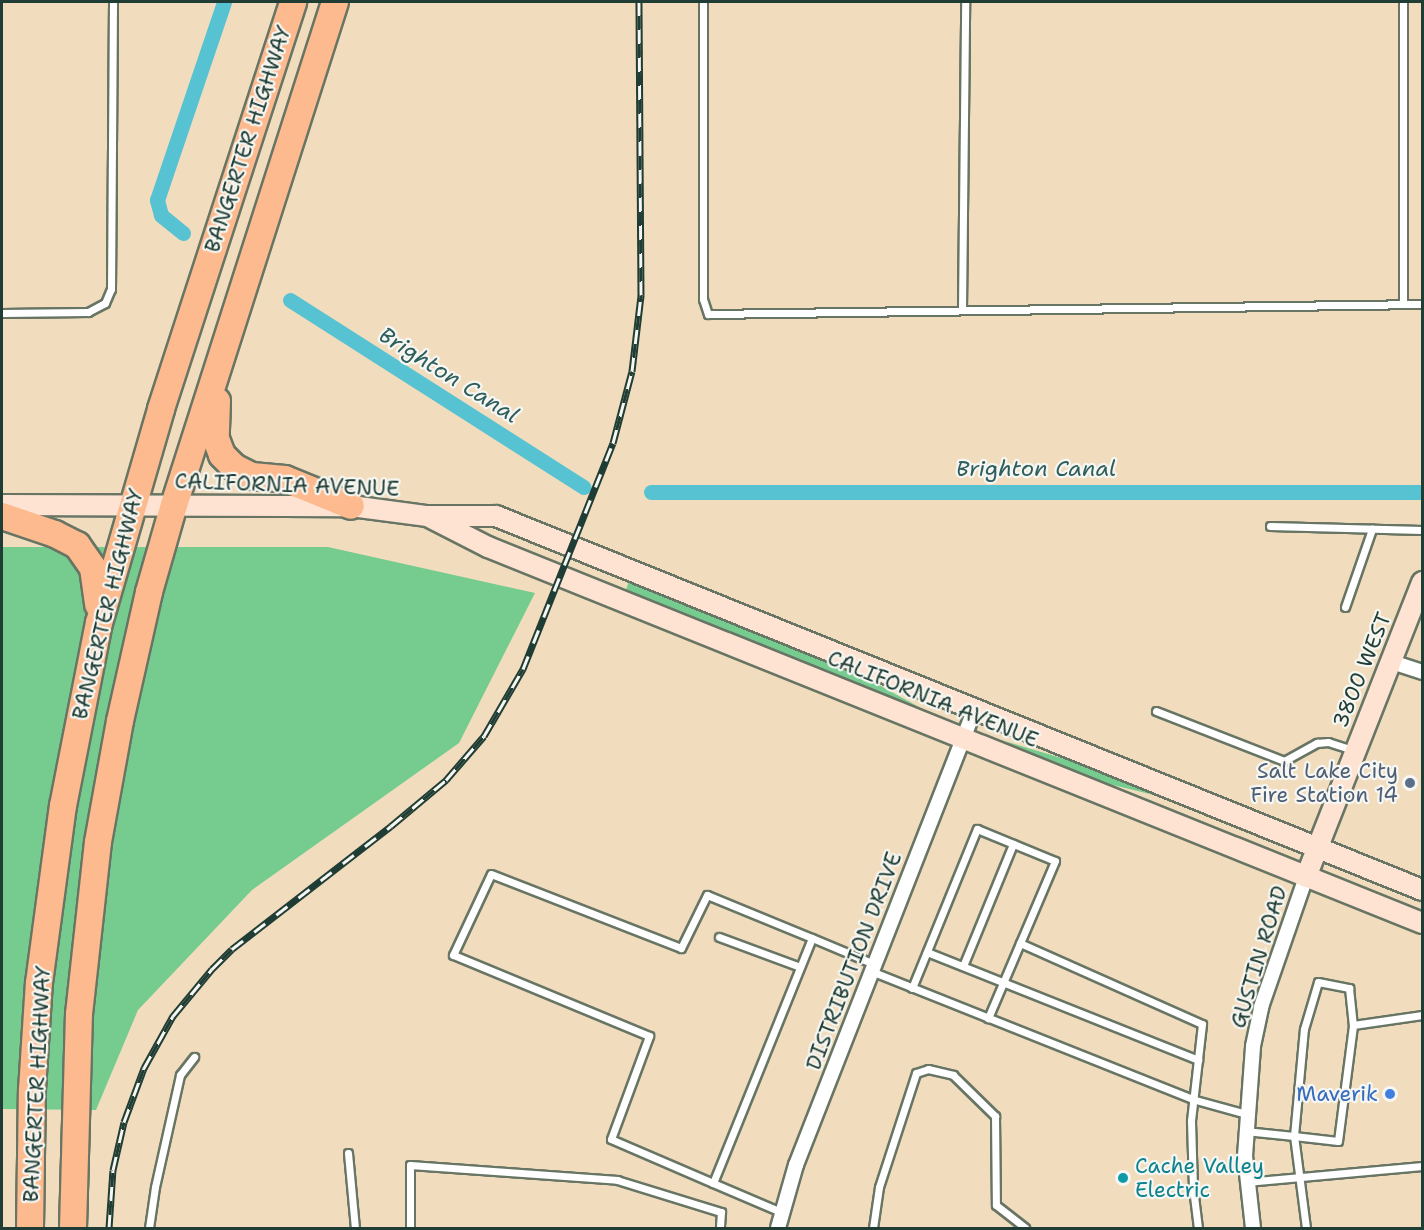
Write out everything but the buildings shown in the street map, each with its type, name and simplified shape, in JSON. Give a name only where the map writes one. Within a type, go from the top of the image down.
[{"type":"highway","name":"BANGERTER HIGHWAY","points":[[30,1228],[32,1090],[39,983],[63,806],[99,623],[133,504],[293,2]]},
{"type":"highway","name":"BANGERTER HIGHWAY","points":[[73,1228],[79,1014],[98,842],[134,655],[174,505],[335,2]]},
{"type":"highway","points":[[218,368],[215,434],[219,449],[230,463],[246,474],[285,479],[351,506]]},
{"type":"highway","points":[[2,516],[63,537],[83,550],[96,577],[99,623]]},
{"type":"main road","name":"CALIFORNIA AVENUE","points":[[2,505],[351,506],[427,516],[496,516],[1422,890]]},
{"type":"main road","name":"CALIFORNIA AVENUE","points":[[427,516],[488,547],[1422,923]]},
{"type":"main road","name":"3800 WEST","points":[[1306,877],[1422,582]]},
{"type":"street","points":[[1392,662],[1422,672]]},
{"type":"street","name":"DISTRIBUTION DRIVE","points":[[778,1228],[796,1166],[975,710]]},
{"type":"street","name":"GUSTIN ROAD","points":[[1253,1228],[1246,1182],[1245,1131],[1253,1046],[1261,1007],[1306,877]]},
{"type":"lane","points":[[2,313],[88,312],[105,303],[111,289],[112,2]]},
{"type":"lane","points":[[703,2],[703,299],[708,314],[1422,304]]},
{"type":"lane","points":[[962,309],[965,2]]},
{"type":"lane","points":[[1403,2],[1403,304]]},
{"type":"lane","points":[[1270,526],[1422,530]]},
{"type":"lane","points":[[1345,607],[1372,529]]},
{"type":"lane","points":[[1156,711],[1284,760],[1317,743],[1328,742],[1356,751]]},
{"type":"lane","points":[[912,988],[977,828],[1055,861],[988,1018]]},
{"type":"lane","points":[[963,966],[1013,844]]},
{"type":"lane","points":[[781,1212],[611,1139],[649,1036],[453,955],[491,874],[681,948],[707,895],[812,938],[912,988],[1192,1099],[1246,1114]]},
{"type":"lane","points":[[719,937],[800,967]]},
{"type":"lane","points":[[713,1183],[812,938]]},
{"type":"lane","points":[[1020,943],[1202,1023],[1192,1099],[1191,1157],[1198,1228]]},
{"type":"lane","points":[[927,952],[1198,1060]]},
{"type":"lane","points":[[1245,1131],[1294,1136],[1338,1141],[1353,1025],[1349,988],[1318,982],[1304,1029],[1294,1136],[1306,1228]]},
{"type":"lane","points":[[1353,1025],[1422,1015]]},
{"type":"lane","points":[[149,1228],[157,1176],[180,1075],[194,1057]]},
{"type":"lane","points":[[873,1228],[879,1187],[916,1073],[928,1069],[953,1075],[995,1116],[996,1204],[1024,1228]]},
{"type":"lane","points":[[348,1153],[355,1228]]},
{"type":"lane","points":[[410,1228],[410,1166],[617,1180],[721,1212],[720,1228]]},
{"type":"lane","points":[[1246,1182],[1422,1166]]},
{"type":"green space","points":[[2,547],[328,547],[535,593],[459,743],[252,890],[138,1010],[96,1110],[2,1109]]},
{"type":"green space","points":[[629,581],[848,668],[928,712],[626,590]]},
{"type":"green space","points":[[1001,740],[1085,765],[1162,797],[1105,783]]},
{"type":"waterway","name":"Brighton Canal","points":[[183,233],[161,215],[157,200],[224,2]]},
{"type":"waterway","name":"Brighton Canal","points":[[290,300],[584,487]]},
{"type":"waterway","name":"Brighton Canal","points":[[651,492],[1422,492]]},
{"type":"railway","points":[[109,1228],[113,1170],[124,1122],[144,1068],[173,1016],[232,949],[391,826],[446,780],[484,736],[523,669],[613,443],[632,371],[641,295],[639,2]]},
{"type":"place","name":"Salt Lake City Fire Station 14","points":[[1410,783]]},
{"type":"place","name":"Maverik","points":[[1390,1094]]},
{"type":"place","name":"Cache Valley Electric","points":[[1123,1178]]}]
